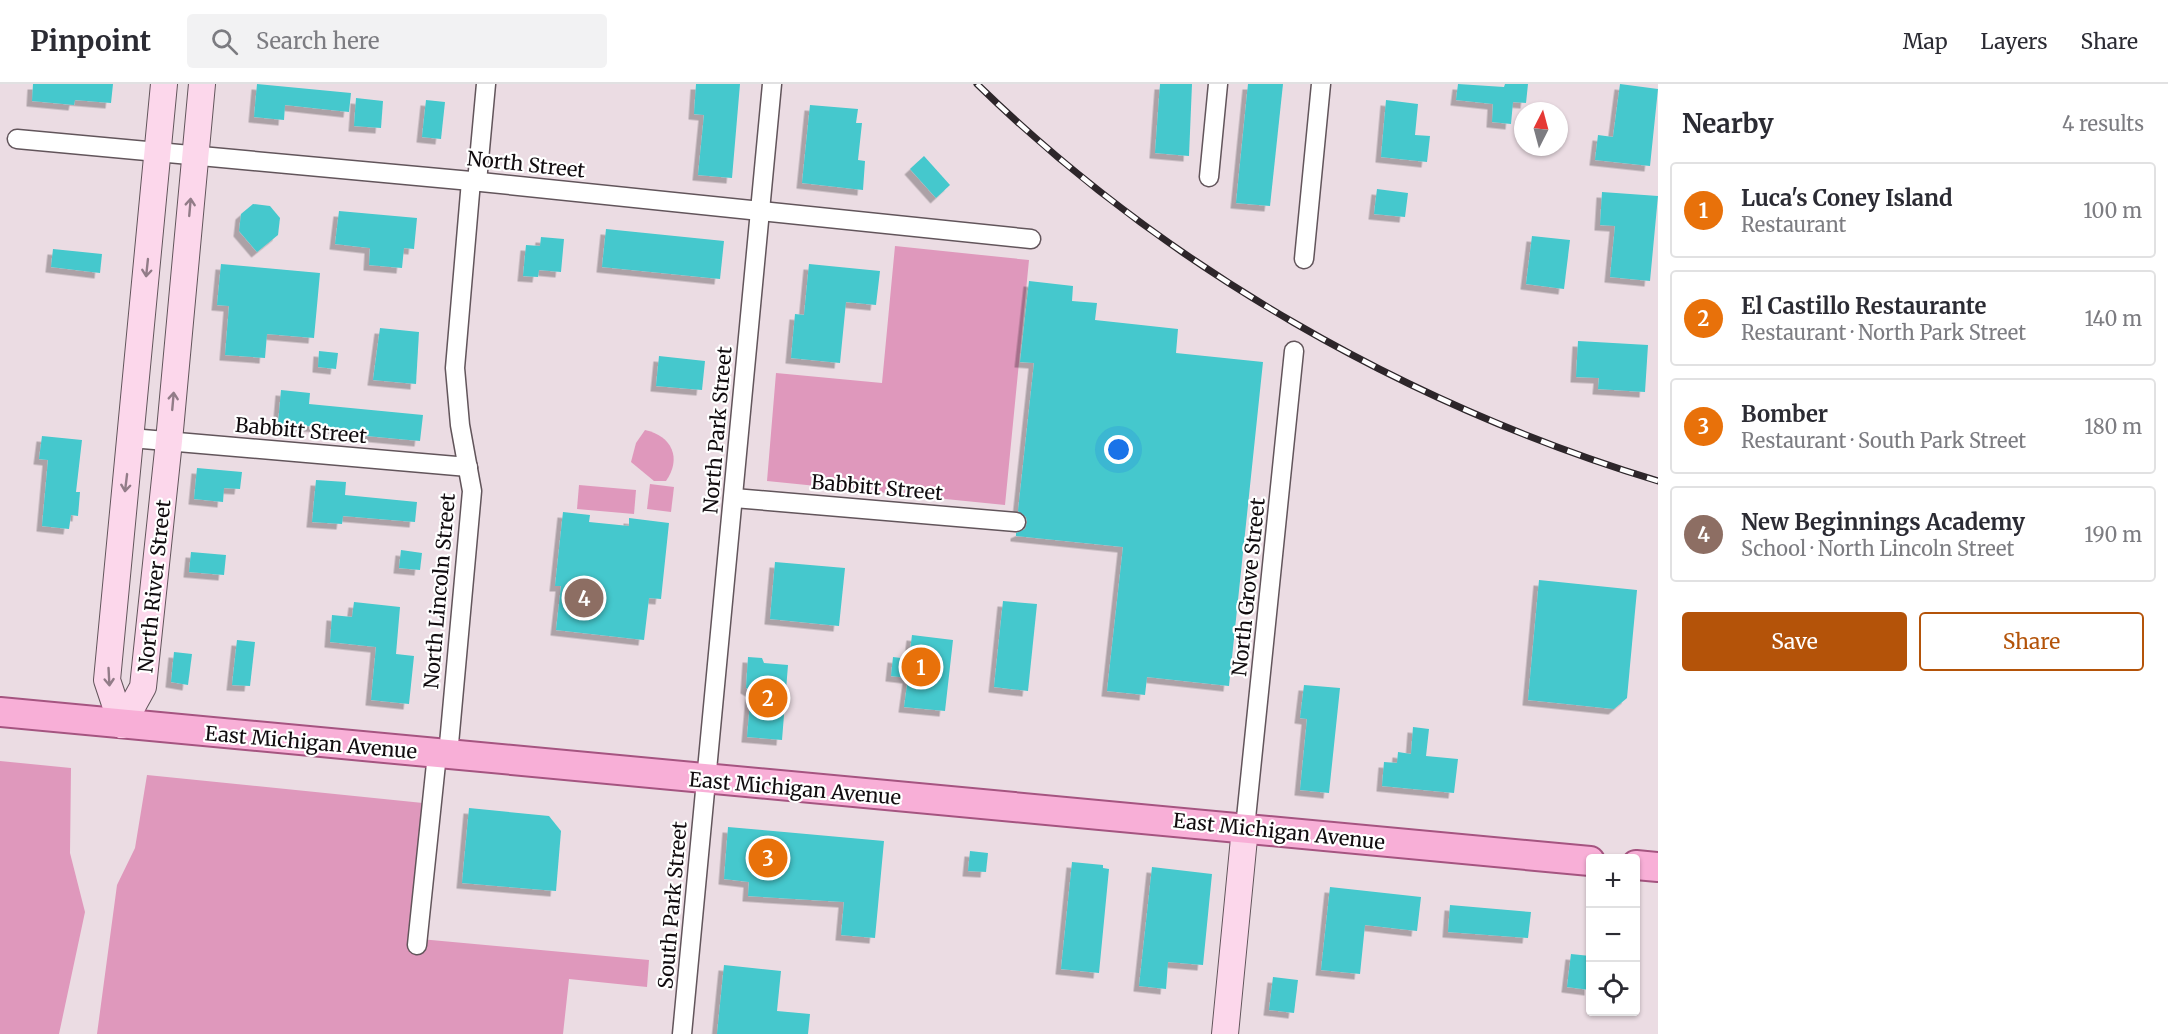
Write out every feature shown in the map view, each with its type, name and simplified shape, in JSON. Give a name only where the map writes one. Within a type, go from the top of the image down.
[{"type":"main road","name":"East Michigan Avenue","points":[[0,712],[1586,861]]},
{"type":"main road","points":[[1640,865],[1658,867]]},
{"type":"street","name":"North River Street","points":[[122,725],[107,680],[164,84]]},
{"type":"street","name":"North River Street","points":[[122,725],[143,687],[169,441],[202,84]]},
{"type":"street","name":"North Lincoln Street","points":[[417,945],[471,525],[472,490],[460,425],[455,368],[486,84]]},
{"type":"street","name":"North Park Street","points":[[707,780],[772,84]]},
{"type":"street","points":[[1209,177],[1218,84]]},
{"type":"street","points":[[1304,260],[1321,84]]},
{"type":"street","name":"North Street","points":[[17,139],[474,182],[1031,239]]},
{"type":"street","name":"North Grove Street","points":[[1245,828],[1294,351]]},
{"type":"street","name":"Babbitt Street","points":[[131,438],[468,467]]},
{"type":"street","name":"Babbitt Street","points":[[734,498],[1016,522]]},
{"type":"street","name":"South Park Street","points":[[682,1034],[707,780]]},
{"type":"street","points":[[1225,1034],[1245,828]]},
{"type":"shaded area","points":[[895,246],[1029,260],[1005,505],[767,481],[776,373],[882,383]]},
{"type":"shaded area","points":[[645,430],[662,437],[672,449],[673,464],[666,481],[654,481],[631,462],[636,443]]},
{"type":"shaded area","points":[[650,484],[674,487],[671,512],[647,509]]},
{"type":"shaded area","points":[[579,485],[636,490],[634,514],[577,509]]},
{"type":"shaded area","points":[[0,761],[71,768],[70,853],[85,912],[59,1034],[0,1034]]},
{"type":"shaded area","points":[[147,775],[423,803],[409,938],[649,960],[647,987],[569,979],[563,1034],[97,1034],[117,885],[135,848]]},
{"type":"building","points":[[33,84],[113,84],[111,103],[75,100],[74,105],[32,101]]},
{"type":"building","points":[[257,84],[351,93],[349,112],[285,105],[284,120],[254,117]]},
{"type":"building","points":[[696,84],[740,84],[732,178],[698,175],[704,115],[694,114]]},
{"type":"building","points":[[1160,84],[1192,84],[1189,156],[1155,153]]},
{"type":"building","points":[[1248,84],[1283,84],[1270,206],[1236,203]]},
{"type":"building","points":[[1458,84],[1504,87],[1505,84],[1528,84],[1526,102],[1513,102],[1511,124],[1492,122],[1493,104],[1456,100]]},
{"type":"building","points":[[1620,84],[1658,89],[1650,166],[1595,160],[1598,135],[1613,137]]},
{"type":"building","points":[[356,98],[383,101],[381,128],[354,126]]},
{"type":"building","points":[[426,100],[445,102],[441,139],[422,137]]},
{"type":"building","points":[[1386,100],[1418,104],[1415,135],[1430,136],[1427,162],[1381,157]]},
{"type":"building","points":[[810,105],[858,109],[856,123],[862,123],[858,160],[865,161],[863,190],[802,183]]},
{"type":"building","points":[[924,156],[950,185],[936,198],[910,169]]},
{"type":"building","points":[[1377,189],[1408,193],[1405,217],[1374,214]]},
{"type":"building","points":[[1602,192],[1658,196],[1650,281],[1610,277],[1615,226],[1600,225]]},
{"type":"building","points":[[253,204],[270,206],[280,218],[278,235],[257,252],[239,231],[241,214]]},
{"type":"building","points":[[339,211],[417,218],[414,249],[404,248],[402,268],[369,265],[370,248],[335,244]]},
{"type":"building","points":[[606,229],[724,241],[720,279],[602,267]]},
{"type":"building","points":[[1532,236],[1570,240],[1564,289],[1526,284]]},
{"type":"building","points":[[541,237],[564,239],[561,272],[539,270],[538,277],[523,276],[526,245],[540,246]]},
{"type":"building","points":[[53,249],[102,254],[100,273],[51,267]]},
{"type":"building","points":[[221,264],[320,273],[314,338],[267,334],[265,358],[225,355],[229,306],[217,305]]},
{"type":"building","points":[[809,264],[880,271],[876,305],[846,302],[840,363],[791,358],[795,314],[804,315]]},
{"type":"building","points":[[1029,281],[1073,286],[1072,301],[1097,303],[1095,320],[1178,329],[1176,353],[1263,362],[1229,686],[1147,677],[1145,695],[1107,691],[1123,547],[1016,536],[1016,533],[1025,529],[1027,522],[1026,517],[1018,511],[1034,363],[1020,362]]},
{"type":"building","points":[[380,328],[419,332],[416,384],[373,380]]},
{"type":"building","points":[[1578,341],[1648,345],[1645,392],[1598,389],[1599,378],[1576,377]]},
{"type":"building","points":[[319,351],[338,353],[336,369],[318,367]]},
{"type":"building","points":[[659,356],[705,361],[702,390],[656,386]]},
{"type":"building","points":[[281,390],[310,393],[309,404],[423,415],[420,441],[335,433],[335,428],[278,424]]},
{"type":"building","points":[[42,436],[82,440],[76,492],[80,492],[78,516],[71,515],[69,529],[42,526],[48,460],[39,459]]},
{"type":"building","points":[[197,468],[242,472],[240,489],[224,488],[223,502],[194,499]]},
{"type":"building","points":[[316,480],[346,482],[345,495],[417,502],[415,522],[343,516],[342,524],[312,522]]},
{"type":"building","points":[[563,512],[590,515],[589,522],[629,526],[629,518],[669,523],[661,599],[649,598],[644,640],[556,630],[561,586],[555,586]]},
{"type":"building","points":[[401,550],[422,553],[420,570],[399,568]]},
{"type":"building","points":[[191,552],[226,555],[224,575],[189,572]]},
{"type":"building","points":[[775,562],[845,568],[839,626],[770,619]]},
{"type":"building","points":[[1539,580],[1637,590],[1627,698],[1614,709],[1528,700]]},
{"type":"building","points":[[1003,601],[1037,604],[1028,691],[994,687]]},
{"type":"building","points":[[354,602],[400,607],[396,654],[414,656],[409,704],[371,700],[376,647],[330,642],[332,615],[352,617]]},
{"type":"building","points":[[912,635],[953,640],[945,711],[904,707],[908,678],[891,676],[893,657],[909,659]]},
{"type":"building","points":[[237,640],[255,642],[250,686],[232,685]]},
{"type":"building","points":[[174,652],[192,654],[188,685],[171,682]]},
{"type":"building","points":[[748,657],[762,658],[764,663],[788,665],[782,740],[747,737],[751,691],[746,688]]},
{"type":"building","points":[[1304,685],[1340,688],[1329,793],[1300,790],[1307,719],[1300,718]]},
{"type":"building","points":[[1413,727],[1429,729],[1426,756],[1458,759],[1454,793],[1382,786],[1384,762],[1397,763],[1398,752],[1411,754]]},
{"type":"building","points":[[469,808],[549,816],[561,831],[556,891],[462,883]]},
{"type":"building","points":[[728,827],[884,841],[875,938],[841,935],[844,902],[748,896],[749,882],[724,879]]},
{"type":"building","points":[[970,851],[988,853],[986,872],[968,871]]},
{"type":"building","points":[[1072,862],[1103,865],[1103,868],[1109,869],[1099,973],[1061,969]]},
{"type":"building","points":[[1152,867],[1212,874],[1203,965],[1168,962],[1166,989],[1139,986]]},
{"type":"building","points":[[1330,887],[1421,897],[1417,931],[1365,925],[1360,974],[1321,970]]},
{"type":"building","points":[[1450,905],[1531,912],[1528,938],[1448,932]]},
{"type":"building","points":[[1571,954],[1586,956],[1586,989],[1567,987]]},
{"type":"building","points":[[724,965],[781,971],[777,1011],[810,1014],[808,1034],[717,1034]]},
{"type":"building","points":[[1273,977],[1298,980],[1294,1013],[1269,1010]]},
{"type":"railway","points":[[977,84],[1050,150],[1127,213],[1209,270],[1294,323],[1382,370],[1472,413],[1564,450],[1658,481]]},
{"type":"place","name":"New Beginnings Academy","points":[[584,598]]},
{"type":"place","name":"Luca's Coney Island","points":[[921,667]]},
{"type":"place","name":"El Castillo Restaurante","points":[[768,698]]},
{"type":"place","name":"Bomber","points":[[768,858]]}]
